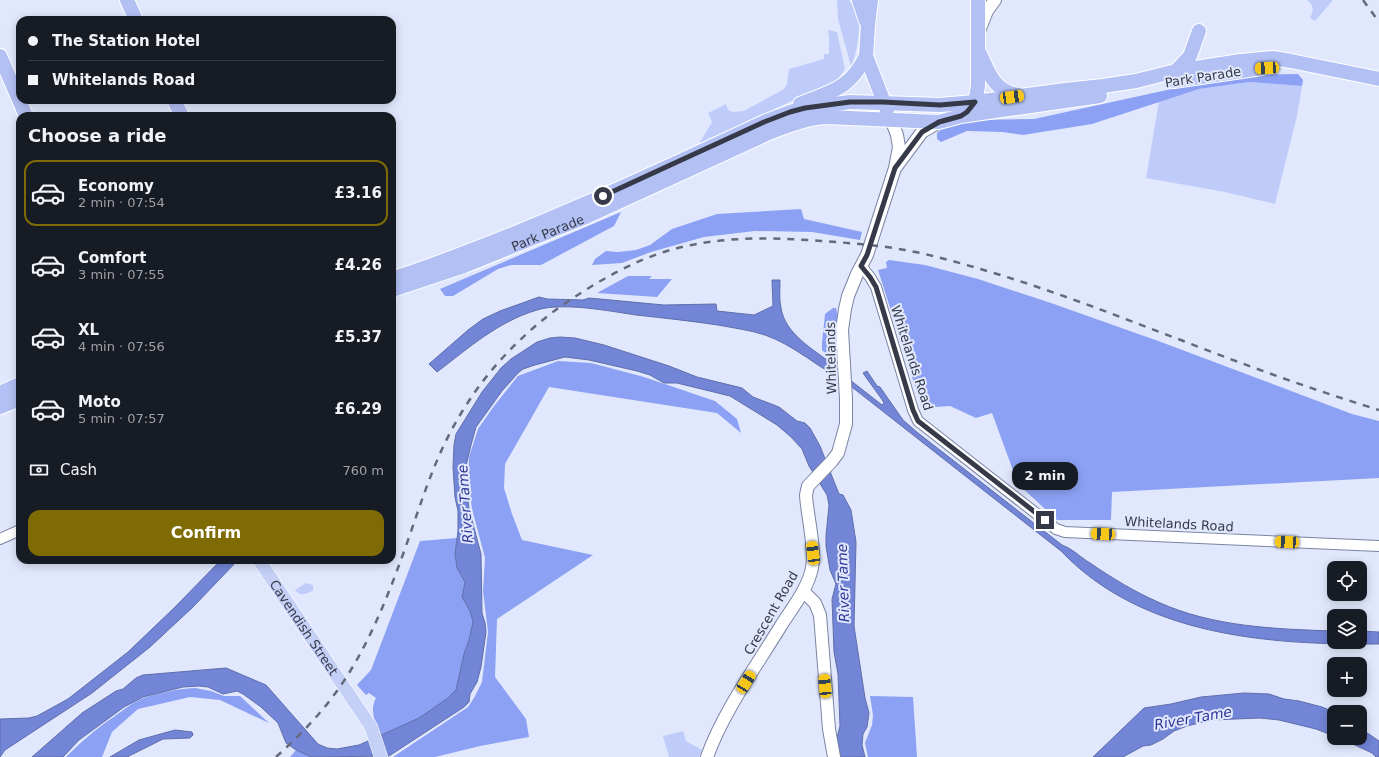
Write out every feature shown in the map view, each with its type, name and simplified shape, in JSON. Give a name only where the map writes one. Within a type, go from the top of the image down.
[{"type":"highway","points":[[127,0],[134,16]]},
{"type":"highway","points":[[859,0],[868,25]]},
{"type":"highway","points":[[871,0],[866,56],[891,119]]},
{"type":"highway","points":[[883,102],[888,108],[896,111],[960,116],[967,112],[975,102],[978,86],[978,0]]},
{"type":"highway","points":[[1176,71],[1190,56],[1199,31]]},
{"type":"highway","points":[[978,41],[990,75],[997,85],[1009,93],[1025,95]]},
{"type":"highway","points":[[0,56],[16,93]]},
{"type":"highway","points":[[764,122],[792,107],[845,84],[853,78],[866,56]]},
{"type":"highway","name":"Park Parade","points":[[396,278],[458,256],[563,214],[764,122],[805,108],[850,102],[940,105],[975,102],[1103,86],[1136,81],[1176,71],[1241,61],[1273,58],[1310,65]]},
{"type":"highway","points":[[1310,65],[1346,71],[1379,79]]},
{"type":"highway","name":"Park Parade","points":[[396,289],[464,266],[586,217],[793,123],[827,117],[939,122],[960,116],[1112,94],[1165,83],[1256,68],[1310,65]]},
{"type":"highway","points":[[0,393],[16,386]]},
{"type":"highway","points":[[0,407],[16,401]]},
{"type":"main road","points":[[978,41],[987,11],[995,0]]},
{"type":"main road","name":"Whitelands","points":[[806,495],[808,486],[838,453],[846,424],[842,330],[845,309],[848,296],[867,255],[895,168],[899,147],[896,132],[891,119]]},
{"type":"main road","name":"Whitelands","points":[[895,168],[922,132],[939,122]]},
{"type":"main road","name":"Crescent Road","points":[[707,757],[712,744],[738,695],[803,591],[812,568],[813,553],[806,495]]},
{"type":"main road","name":"Cavendish Street","points":[[263,564],[371,727],[381,757]]},
{"type":"main road","points":[[803,591],[815,602],[820,615],[828,722],[834,757]]},
{"type":"street","name":"Whitelands Road","points":[[861,266],[876,287],[913,410],[918,421],[1056,529],[1065,532],[1379,546]]},
{"type":"street","points":[[0,401],[16,395]]},
{"type":"street","points":[[0,539],[16,532]]},
{"type":"shaded area","points":[[837,0],[849,0],[858,16],[858,41],[851,66],[838,19]]},
{"type":"shaded area","points":[[1307,0],[1333,0],[1315,21],[1310,18],[1313,8]]},
{"type":"shaded area","points":[[828,30],[837,32],[845,69],[837,80],[699,144],[712,122],[708,113],[726,104],[728,110],[733,112],[744,111],[784,89],[787,84],[789,69],[824,59],[824,54],[829,54]]},
{"type":"shaded area","points":[[1298,74],[1303,80],[1302,86],[1249,82],[1199,89],[1092,124],[1023,135],[1002,132],[967,131],[941,142],[937,139],[937,133],[945,126],[972,120],[1034,119],[1167,90],[1247,75]]},
{"type":"shaded area","points":[[1249,82],[1302,86],[1297,116],[1275,204],[1225,192],[1146,178],[1159,101],[1199,89]]},
{"type":"shaded area","points":[[801,209],[804,219],[862,232],[860,240],[812,232],[755,231],[704,237],[651,252],[622,263],[592,265],[595,259],[606,251],[618,252],[636,250],[650,245],[672,229],[717,214]]},
{"type":"shaded area","points":[[621,212],[614,226],[541,265],[511,265],[498,269],[453,296],[445,296],[440,289]]},
{"type":"shaded area","points":[[889,260],[925,265],[978,279],[1161,342],[1352,414],[1379,421],[1379,478],[1112,492],[1111,520],[1057,520],[1018,484],[992,413],[976,418],[950,406],[922,408],[878,270],[887,268],[886,262]]},
{"type":"shaded area","points":[[628,276],[652,276],[649,279],[672,279],[657,297],[597,293]]},
{"type":"shaded area","points":[[833,308],[836,308],[838,328],[838,342],[835,362],[822,350],[825,314]]},
{"type":"shaded area","points":[[558,361],[591,363],[644,377],[715,401],[737,419],[741,433],[717,413],[549,387],[505,464],[504,488],[522,540],[593,555],[497,619],[495,677],[526,719],[529,737],[480,746],[435,757],[393,757],[468,707],[482,682],[488,632],[483,591],[485,558],[472,509],[468,478],[469,457],[478,429],[518,376]]},
{"type":"shaded area","points":[[457,538],[455,554],[457,568],[465,582],[462,597],[470,611],[473,622],[456,690],[448,698],[419,718],[379,736],[373,712],[376,698],[369,693],[366,695],[357,685],[371,670],[420,541]]},
{"type":"shaded area","points":[[306,583],[313,585],[313,590],[304,594],[295,590]]},
{"type":"shaded area","points":[[195,688],[211,691],[224,696],[240,696],[269,723],[220,700],[190,697],[138,709],[112,732],[102,757],[66,757],[96,730],[124,709],[138,701],[167,692]]},
{"type":"shaded area","points":[[870,696],[913,697],[917,757],[868,757],[865,743],[872,725],[873,715]]},
{"type":"shaded area","points":[[683,731],[686,741],[702,750],[699,757],[669,757],[663,736]]},
{"type":"shaded area","points":[[296,750],[311,757],[290,757]]},
{"type":"water","points":[[772,280],[780,280],[781,308],[788,326],[794,334],[882,405],[884,403],[883,401],[863,373],[867,371],[903,420],[918,433],[1062,545],[1115,579],[1158,602],[1200,617],[1222,622],[1267,628],[1327,631],[1327,644],[1294,642],[1209,630],[1168,618],[1129,602],[1093,579],[1061,551],[834,373],[822,368],[785,344],[759,333],[718,325],[600,310],[573,307],[548,308],[537,310],[509,321],[484,336],[437,372],[429,364],[483,319],[500,311],[539,297],[547,299],[583,300],[589,298],[664,305],[716,304],[717,311],[754,315],[773,306]]},
{"type":"water","name":"River Tame","points":[[560,337],[575,338],[604,345],[669,366],[697,377],[742,388],[753,397],[779,407],[797,421],[805,423],[810,428],[820,446],[839,494],[843,495],[851,510],[856,542],[854,626],[865,698],[869,713],[867,727],[863,734],[862,745],[865,757],[838,757],[836,742],[840,726],[838,674],[834,652],[832,599],[836,584],[830,570],[826,546],[829,505],[827,495],[809,466],[802,449],[777,425],[730,396],[677,383],[664,383],[650,375],[637,371],[589,360],[565,357],[523,369],[502,391],[476,427],[466,466],[467,490],[469,509],[481,554],[482,613],[486,632],[481,667],[477,682],[470,694],[469,702],[464,707],[389,756],[311,757],[296,750],[286,743],[278,723],[261,707],[243,694],[237,691],[223,694],[208,687],[183,687],[143,697],[124,707],[79,740],[63,757],[32,757],[82,713],[116,691],[123,689],[136,678],[143,675],[226,668],[266,685],[318,744],[327,748],[337,749],[359,745],[419,718],[448,698],[456,690],[473,622],[470,611],[462,597],[465,582],[457,568],[455,554],[458,531],[458,511],[455,497],[453,467],[456,434],[482,392],[501,368],[511,359],[537,342]]},
{"type":"water","points":[[217,564],[234,564],[193,607],[150,647],[92,693],[5,750],[0,757],[0,719],[29,718],[37,716],[68,699],[128,652]]},
{"type":"water","points":[[1367,631],[1379,632],[1379,644],[1367,644]]},
{"type":"water","name":"River Tame","points":[[1244,693],[1269,694],[1284,699],[1322,707],[1327,709],[1327,733],[1279,720],[1260,718],[1211,720],[1174,731],[1163,739],[1151,745],[1143,746],[1123,757],[1093,757],[1144,708],[1201,697]]},
{"type":"water","points":[[175,730],[192,732],[193,735],[190,738],[163,739],[127,757],[110,757],[139,740]]},
{"type":"water","points":[[1367,733],[1379,741],[1379,757],[1376,757],[1372,753],[1355,745],[1367,745]]},
{"type":"railway","points":[[1363,0],[1379,22]]},
{"type":"railway","points":[[276,757],[321,712],[345,680],[355,663],[373,629],[388,593],[436,462],[454,425],[475,391],[513,347],[527,333],[557,309],[618,271],[667,251],[686,246],[724,240],[763,238],[863,244],[926,254],[1038,287],[1258,369],[1379,410]]},
{"type":"route","points":[[603,196],[764,122],[805,108],[850,102],[940,105],[975,102],[972,108],[961,116],[939,122],[922,132],[895,168],[867,255],[861,266],[876,287],[913,410],[918,421],[1045,520]]}]
